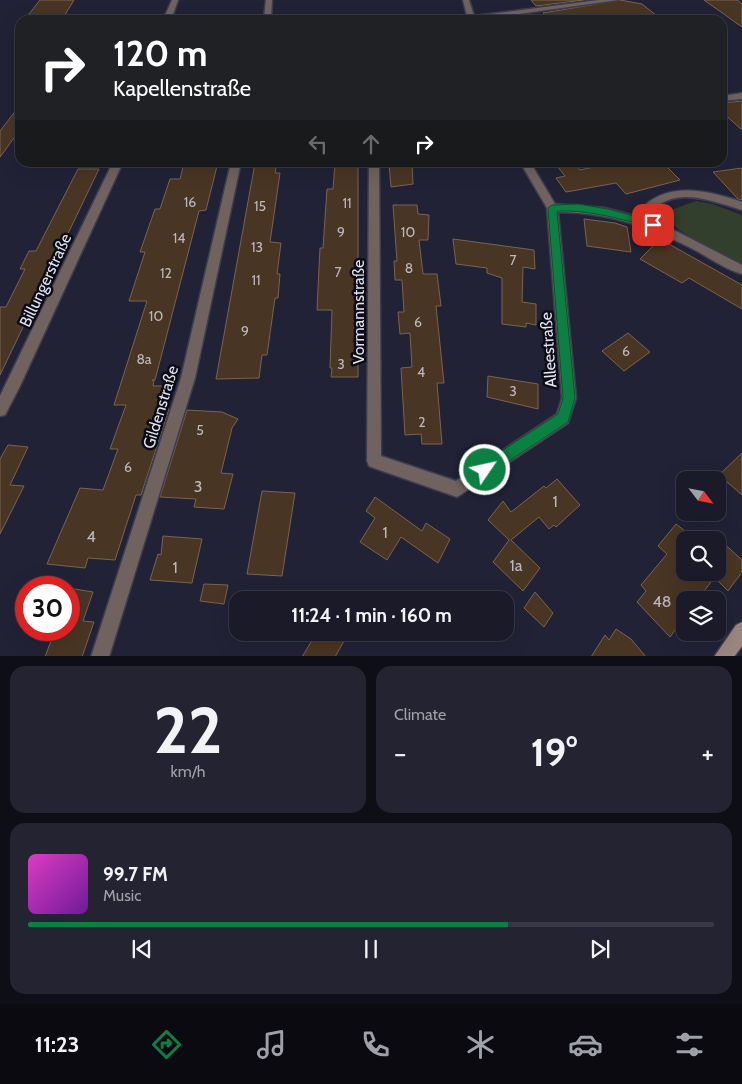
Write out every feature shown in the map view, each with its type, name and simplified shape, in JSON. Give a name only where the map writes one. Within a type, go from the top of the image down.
[{"type":"street","points":[[169,15],[175,0]]},
{"type":"street","points":[[268,15],[269,0]]},
{"type":"street","points":[[466,0],[471,15]]},
{"type":"street","points":[[502,15],[615,0]]},
{"type":"street","points":[[727,98],[742,96]]},
{"type":"street","name":"Billungerstraße","points":[[0,410],[15,382],[116,167]]},
{"type":"street","name":"Gildenstraße","points":[[100,656],[188,378],[235,167]]},
{"type":"street","name":"Vormannstraße","points":[[374,167],[374,461]]},
{"type":"street","name":"Alleestraße","points":[[374,461],[457,488],[563,418],[569,398],[552,208],[529,167]]},
{"type":"street","points":[[638,220],[643,210],[657,202],[673,196],[694,192],[742,206]]},
{"type":"street","points":[[552,208],[578,207],[638,220],[668,230],[742,270]]},
{"type":"street","points":[[723,656],[742,631]]},
{"type":"green space","points":[[696,201],[712,204],[742,215],[742,264],[691,238],[665,217],[666,212]]},
{"type":"building","points":[[40,0],[74,0],[65,15],[28,15]]},
{"type":"building","points":[[531,0],[584,0],[536,6]]},
{"type":"building","points":[[620,0],[642,4],[656,15],[545,15],[543,13]]},
{"type":"building","points":[[704,0],[737,0],[742,4],[742,27]]},
{"type":"building","points":[[742,101],[742,130],[727,116],[727,102]]},
{"type":"building","points":[[15,112],[15,137],[0,157],[0,131]]},
{"type":"building","points":[[183,167],[217,167],[206,210],[199,211],[155,380],[152,380],[154,381],[153,386],[170,386],[166,408],[169,409],[141,495],[136,495],[115,560],[88,558],[85,568],[47,564],[80,488],[103,490],[118,449],[110,449],[126,405],[114,405],[147,301],[129,301],[145,252],[140,252],[155,209],[160,209],[170,179],[180,179]]},
{"type":"building","points":[[254,167],[276,167],[275,173],[280,173],[270,242],[281,243],[277,274],[280,274],[278,298],[275,298],[267,355],[262,355],[259,378],[216,379]]},
{"type":"building","points":[[335,167],[358,167],[358,377],[331,377],[332,310],[317,310],[320,248],[323,248],[327,189],[333,189]]},
{"type":"building","points":[[389,167],[412,167],[413,184],[391,187]]},
{"type":"building","points":[[558,167],[578,167],[580,170],[594,167],[667,167],[680,180],[626,194],[616,183],[566,192],[556,178],[565,176]]},
{"type":"building","points":[[742,168],[742,200],[738,199],[713,172]]},
{"type":"building","points":[[78,169],[99,169],[0,375],[0,307],[6,307],[25,269],[20,269],[29,251],[36,251]]},
{"type":"building","points":[[393,205],[417,205],[418,214],[429,215],[428,240],[419,240],[423,274],[437,274],[441,306],[436,306],[444,383],[437,383],[442,444],[422,444],[421,434],[405,435],[401,368],[412,367],[410,333],[400,334],[398,312],[404,312],[402,280],[395,280],[394,261],[397,261]]},
{"type":"building","points":[[584,219],[615,223],[627,227],[631,252],[587,246]]},
{"type":"building","points":[[453,239],[534,250],[535,269],[523,267],[522,302],[536,304],[536,325],[526,323],[526,327],[502,324],[502,278],[487,273],[487,268],[456,264]]},
{"type":"building","points":[[660,239],[742,285],[742,309],[689,278],[682,283],[640,259]]},
{"type":"building","points":[[628,333],[650,352],[624,371],[602,351]]},
{"type":"building","points":[[488,376],[538,384],[538,409],[487,397]]},
{"type":"building","points":[[187,410],[222,412],[238,419],[232,428],[221,473],[233,474],[224,509],[194,507],[196,499],[160,497]]},
{"type":"building","points":[[8,445],[28,447],[10,485],[24,486],[0,534],[0,459]]},
{"type":"building","points":[[742,453],[742,495],[726,481],[726,471],[723,471]]},
{"type":"building","points":[[557,479],[580,505],[556,527],[554,525],[549,529],[539,517],[511,540],[540,568],[523,591],[493,562],[509,540],[488,520],[503,501],[511,512],[544,486],[546,488]]},
{"type":"building","points":[[262,491],[295,493],[282,576],[247,574]]},
{"type":"building","points":[[375,497],[422,531],[426,523],[450,539],[438,563],[401,537],[387,560],[360,542],[375,518],[366,511]]},
{"type":"building","points":[[676,524],[685,531],[676,531],[676,581],[712,581],[704,591],[676,591],[676,629],[670,637],[637,602],[646,591],[641,585],[667,554],[658,546]]},
{"type":"building","points":[[163,536],[202,539],[192,583],[150,580],[158,554],[161,555]]},
{"type":"building","points":[[726,545],[742,560],[742,572],[728,591],[718,581],[726,581]]},
{"type":"building","points":[[204,584],[228,585],[224,604],[200,601]]},
{"type":"building","points":[[80,590],[93,592],[83,621],[94,622],[82,656],[45,656],[51,641],[80,641]]},
{"type":"building","points":[[535,592],[553,613],[544,627],[524,608]]},
{"type":"building","points":[[616,629],[631,639],[645,656],[592,656],[605,635],[609,640]]},
{"type":"building","points":[[312,641],[344,641],[336,656],[303,656]]},
{"type":"route","points":[[485,470],[563,418],[569,398],[558,251],[552,208],[578,207],[608,212],[653,225]]}]
